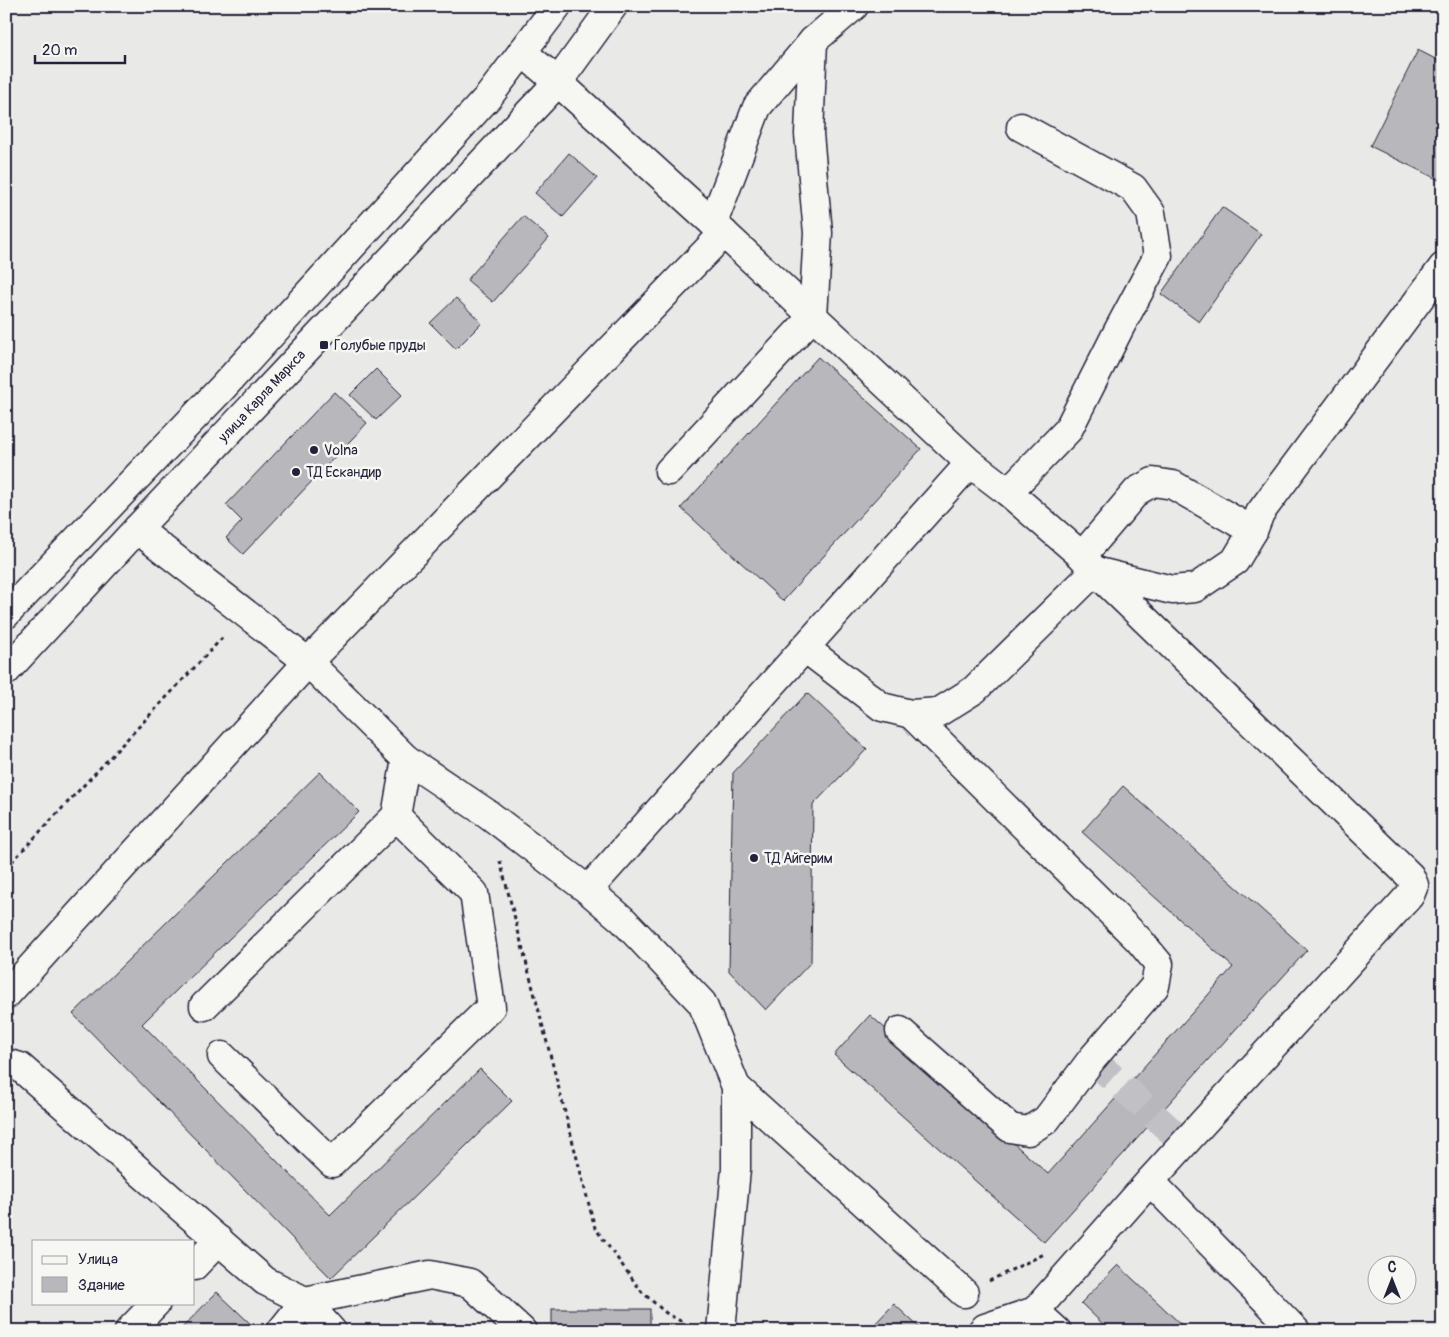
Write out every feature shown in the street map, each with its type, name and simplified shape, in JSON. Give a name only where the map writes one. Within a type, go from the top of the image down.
[{"type":"main road","points":[[6,614],[223,387],[489,96],[557,6]]},
{"type":"main road","name":"улица Карла Маркса","points":[[6,671],[137,529],[558,82],[613,6]]},
{"type":"main road","points":[[6,994],[308,662],[718,228],[757,107],[814,41],[854,6]]},
{"type":"main road","points":[[669,471],[812,316],[818,233],[809,134],[814,41]]},
{"type":"main road","points":[[522,52],[558,82],[718,228],[970,463],[1008,492],[1088,564],[1403,869],[1410,876],[1414,886],[1410,895],[1150,1181],[1035,1311],[985,1328],[982,1331]]},
{"type":"main road","points":[[1008,492],[1068,430],[1158,256],[1151,213],[1134,188],[1021,127]]},
{"type":"main road","points":[[1088,564],[1172,590],[1195,588],[1235,561],[1253,531],[1260,513],[1443,267]]},
{"type":"main road","points":[[588,890],[970,463]]},
{"type":"main road","points":[[805,648],[882,707],[911,714],[939,712],[974,690],[1088,564],[1137,491],[1153,482],[1173,485],[1253,531]]},
{"type":"main road","points":[[137,529],[308,662],[406,759],[488,814],[588,890],[623,920],[702,1002],[736,1087],[736,1169],[721,1331]]},
{"type":"main road","points":[[900,1031],[1010,1128],[1028,1131],[1046,1120],[1092,1058],[1156,986],[1159,964],[1139,940],[911,714]]},
{"type":"main road","points":[[204,1006],[396,816],[406,759]]},
{"type":"main road","points":[[222,1056],[332,1163],[491,1007],[474,894],[396,816]]},
{"type":"main road","points":[[6,1063],[20,1067],[265,1281],[305,1301],[332,1331]]},
{"type":"main road","points":[[736,1087],[964,1293]]},
{"type":"main road","points":[[1150,1181],[1296,1331]]},
{"type":"main road","points":[[195,1265],[219,1240]]},
{"type":"main road","points":[[281,1331],[305,1301],[430,1275],[470,1283],[522,1331]]},
{"type":"main road","points":[[129,1331],[155,1304]]},
{"type":"main road","points":[[1035,1311],[1057,1331]]},
{"type":"path","points":[[6,868],[245,613]]},
{"type":"path","points":[[488,814],[595,1228],[642,1292],[666,1313],[698,1331]]},
{"type":"path","points":[[964,1293],[1044,1254]]},
{"type":"building","points":[[1418,50],[1443,63],[1443,182],[1370,146]]},
{"type":"building","points":[[569,153],[597,178],[563,217],[535,193]]},
{"type":"building","points":[[1222,207],[1261,234],[1199,322],[1161,294]]},
{"type":"building","points":[[523,216],[549,238],[493,302],[467,280]]},
{"type":"building","points":[[456,298],[482,323],[456,349],[430,323]]},
{"type":"building","points":[[818,357],[921,449],[783,601],[681,508]]},
{"type":"building","points":[[376,369],[402,395],[376,420],[350,395]]},
{"type":"building","points":[[334,392],[367,423],[243,554],[226,538],[242,521],[226,505]]},
{"type":"building","points":[[807,693],[867,749],[813,805],[811,962],[766,1010],[729,971],[733,773]]},
{"type":"building","points":[[320,772],[359,812],[142,1024],[330,1215],[480,1069],[512,1101],[331,1278],[73,1014]]},
{"type":"building","points":[[1123,786],[1307,950],[1044,1242],[834,1055],[870,1015],[1048,1174],[1233,967],[1082,832]]},
{"type":"building","points":[[1118,1265],[1188,1331],[1110,1331],[1081,1303]]},
{"type":"building","points":[[217,1292],[257,1330],[179,1331]]},
{"type":"building","points":[[894,1304],[923,1331],[868,1331]]},
{"type":"building","points":[[552,1309],[650,1309],[650,1331],[552,1331]]},
{"type":"building","points":[[429,1320],[441,1331],[419,1331]]},
{"type":"tunnel","points":[[1092,1059],[1184,1143]]},
{"type":"place","name":"Голубые пруды","points":[[324,345]]},
{"type":"place","name":"Volna","points":[[314,450]]},
{"type":"place","name":"ТД Ескандир","points":[[296,472]]},
{"type":"place","name":"ТД Айгерим","points":[[754,858]]}]
